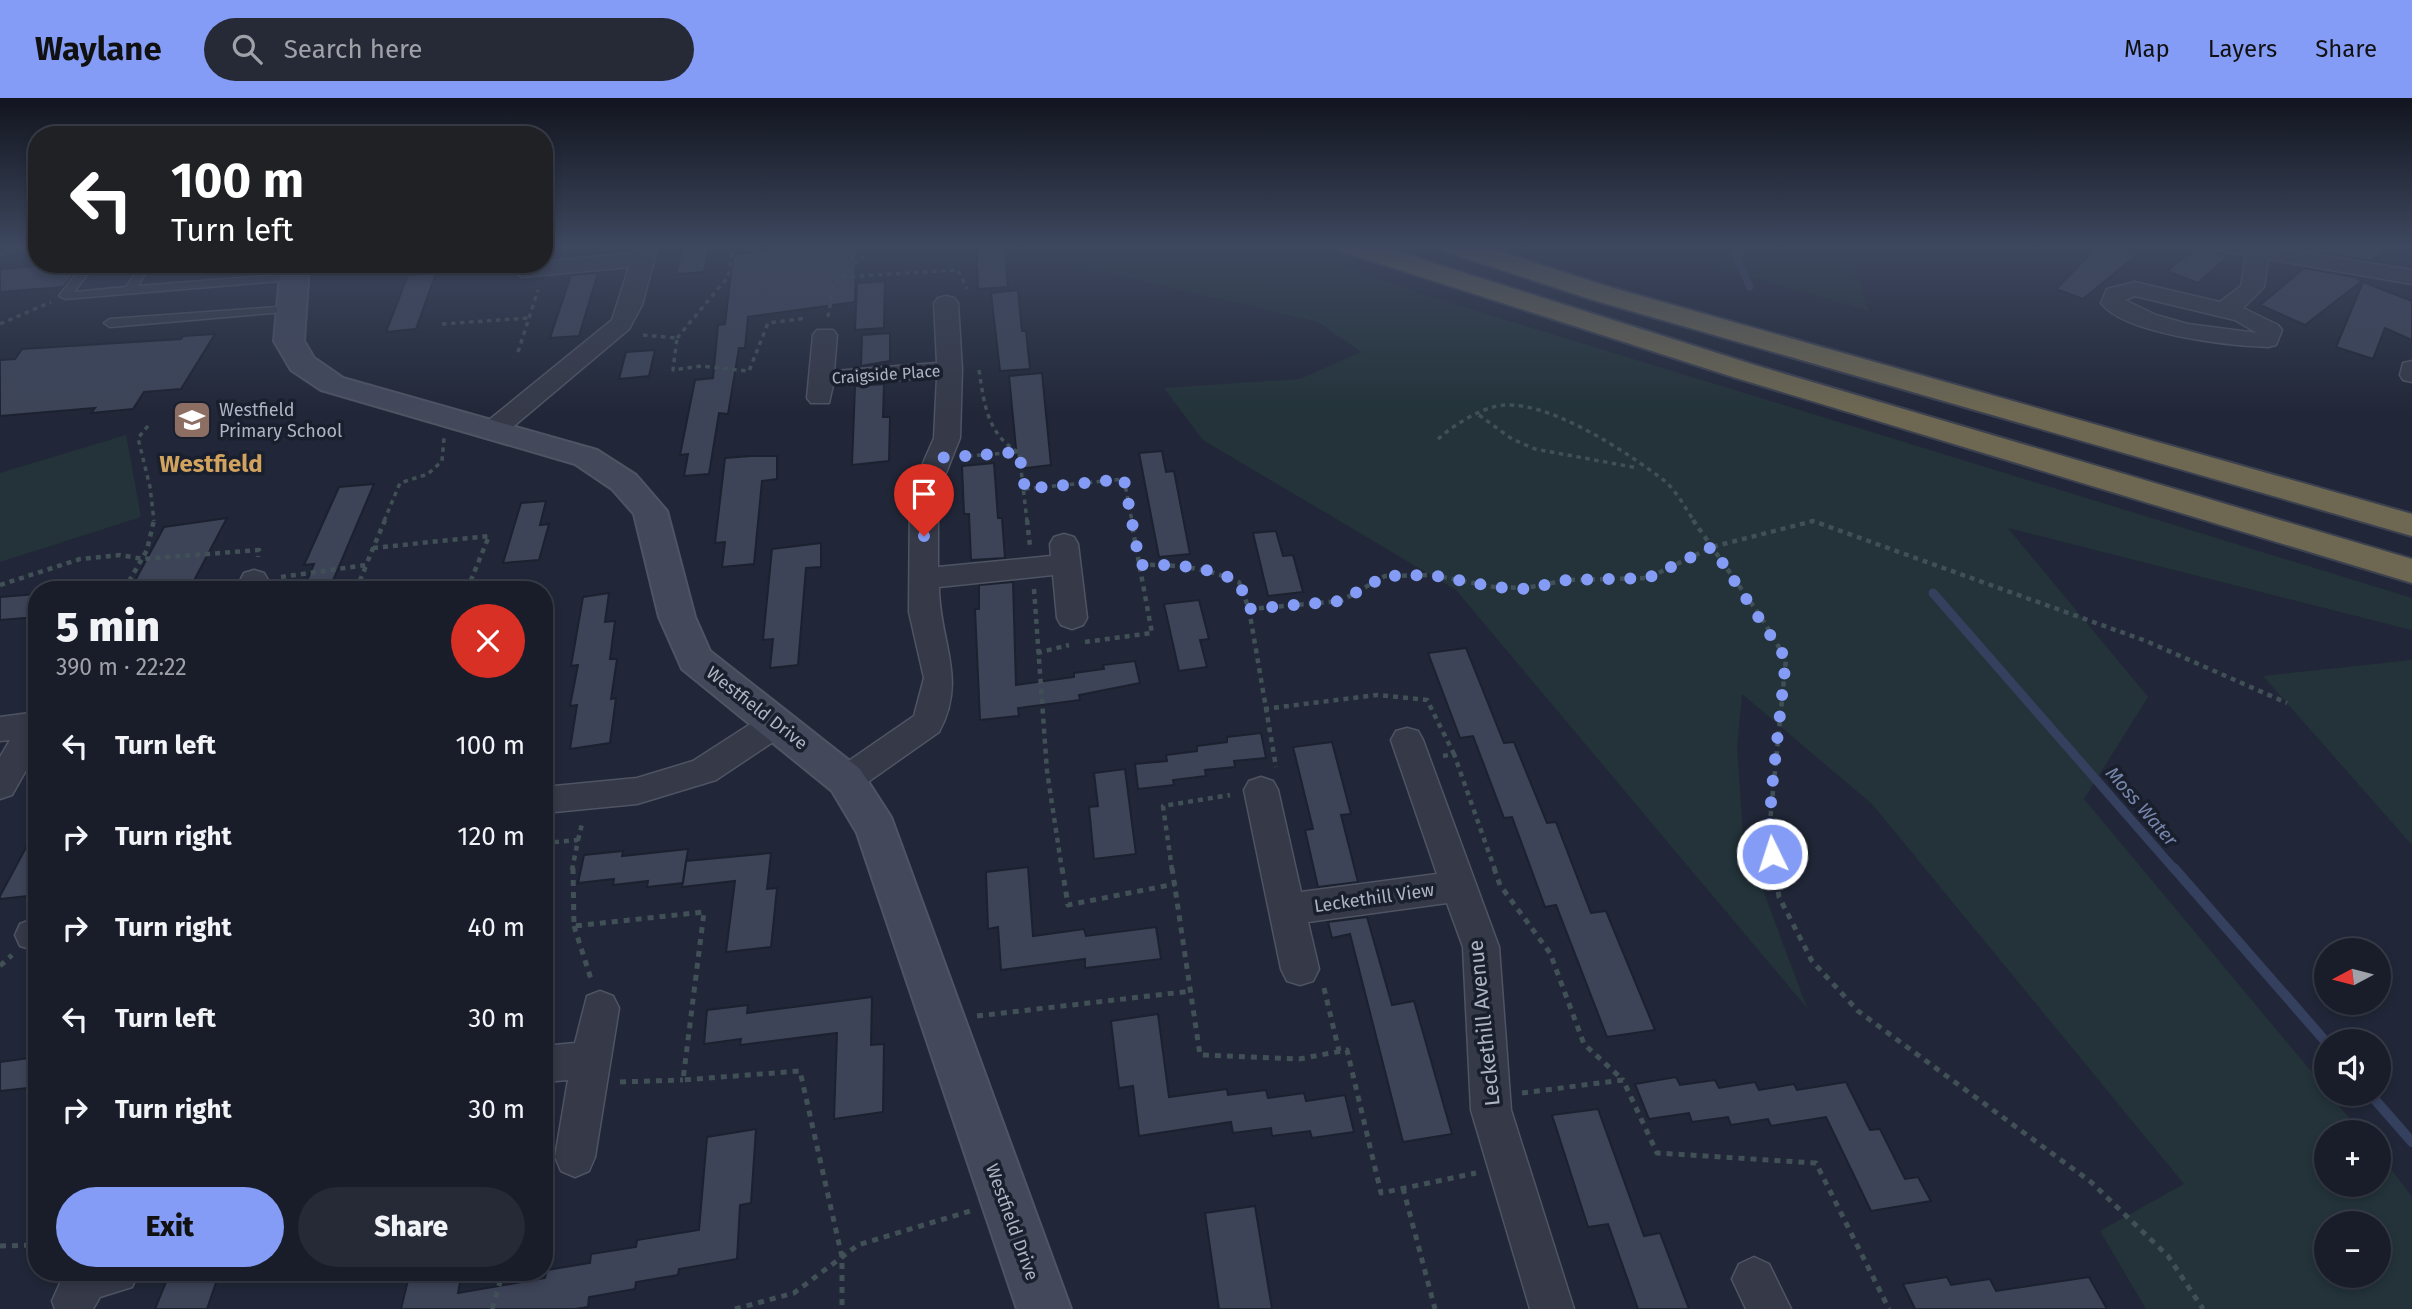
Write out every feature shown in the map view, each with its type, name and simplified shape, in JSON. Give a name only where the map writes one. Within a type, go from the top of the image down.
[{"type":"highway","points":[[1520,302],[1961,439],[2412,571]]},
{"type":"highway","points":[[1629,302],[2412,525]]},
{"type":"street","name":"Westfield Drive","points":[[291,302],[289,341],[302,364],[332,384],[445,419],[586,457],[624,482],[650,511],[677,617],[695,659],[846,780],[876,829],[1044,1309]]},
{"type":"street","points":[[493,430],[621,324],[631,310],[633,302]]},
{"type":"street","points":[[2113,302],[2131,314],[2228,340],[2269,340],[2270,330],[2243,315],[2188,302]]},
{"type":"street","points":[[2224,310],[2237,302]]},
{"type":"street","points":[[846,780],[928,723],[939,678],[924,612],[924,493],[947,438],[950,369],[946,303]]},
{"type":"street","name":"Craigside Place","points":[[827,326],[821,388],[950,369]]},
{"type":"street","points":[[2412,368],[2412,375]]},
{"type":"street","points":[[924,579],[1033,568],[1064,554],[1072,618]]},
{"type":"street","points":[[553,799],[637,791],[704,771],[777,723]]},
{"type":"street","points":[[0,729],[28,725]]},
{"type":"street","points":[[0,786],[28,738]]},
{"type":"street","name":"Leckethill Avenue","points":[[1410,750],[1481,947],[1491,1110],[1552,1309]]},
{"type":"street","name":"Leckethill View","points":[[1261,790],[1300,969]]},
{"type":"street","name":"Leckethill View","points":[[1288,909],[1459,886]]},
{"type":"street","points":[[575,1157],[600,1008]]},
{"type":"street","points":[[553,1065],[590,1071]]},
{"type":"lane","points":[[110,323],[208,302]]},
{"type":"path","points":[[0,324],[52,302]]},
{"type":"path","points":[[517,352],[528,318],[528,302]]},
{"type":"path","points":[[708,302],[677,338],[673,370],[701,366],[749,370],[768,323],[827,326],[831,302]]},
{"type":"path","points":[[442,324],[528,318]]},
{"type":"path","points":[[605,338],[647,335],[677,338]]},
{"type":"path","points":[[1438,439],[1454,425],[1495,406],[1524,407],[1552,413],[1589,431],[1668,484],[1786,659],[1769,832],[1779,897],[1811,961],[1858,1011],[2091,1182],[2168,1256],[2203,1309]]},
{"type":"path","points":[[1479,415],[1512,439],[1535,449],[1642,469]]},
{"type":"path","points":[[360,581],[400,483],[428,474],[442,461],[445,419]]},
{"type":"path","points":[[130,581],[143,559],[153,534],[152,509],[138,438],[148,426]]},
{"type":"path","points":[[938,458],[1019,452],[1033,568],[1047,771],[1069,905],[1175,884]]},
{"type":"path","points":[[1025,489],[1124,479],[1152,633],[1071,644],[1037,653]]},
{"type":"path","points":[[1140,565],[1182,564],[1214,570],[1239,582],[1249,609],[1341,601],[1385,576],[1432,575],[1494,587],[1527,589],[1567,580],[1648,578],[1712,547],[1813,521],[2147,641],[2287,703]]},
{"type":"path","points":[[373,548],[489,536],[471,581]]},
{"type":"path","points":[[0,585],[80,559],[120,555],[143,559],[259,550],[253,581]]},
{"type":"path","points":[[275,581],[366,565]]},
{"type":"path","points":[[1264,709],[1377,695],[1427,700],[1454,754],[1500,885],[1550,953],[1584,1044],[1623,1080],[1657,1153],[1816,1163],[1889,1309]]},
{"type":"path","points":[[1410,750],[1454,754]]},
{"type":"path","points":[[553,842],[578,840],[571,877],[574,926],[600,1008]]},
{"type":"path","points":[[574,926],[704,912],[683,1080]]},
{"type":"path","points":[[1300,969],[1318,966],[1339,1051]]},
{"type":"path","points":[[941,1020],[1192,991]]},
{"type":"path","points":[[590,1071],[683,1080],[800,1071],[842,1257],[842,1309]]},
{"type":"path","points":[[1490,1097],[1623,1080]]},
{"type":"path","points":[[1403,1188],[1435,1309]]},
{"type":"path","points":[[735,1309],[794,1293],[858,1245],[955,1217],[1003,1197]]},
{"type":"path","points":[[0,1246],[28,1245]]},
{"type":"path","points":[[492,1309],[500,1281]]},
{"type":"shaded area","points":[[1230,302],[1446,302],[2412,598],[2412,630],[2008,528],[2148,697],[2084,799],[2314,1075],[2314,1106],[2339,1106],[2351,1120],[2314,1120],[2314,1197],[2391,1197],[2391,1169],[2412,1197],[2412,1309],[2146,1309],[2100,1231],[2184,1184],[1872,804],[1742,694],[1737,747],[1743,837],[1807,1008],[1456,590],[1203,440],[1164,388],[1300,379],[1361,352],[1318,322]]},
{"type":"shaded area","points":[[1836,302],[1866,302],[1869,311]]},
{"type":"shaded area","points":[[126,435],[141,517],[0,562],[0,473]]},
{"type":"shaded area","points":[[2412,660],[2412,845],[2263,676]]},
{"type":"building","points":[[398,302],[426,302],[416,329],[386,332]]},
{"type":"building","points":[[562,302],[589,302],[579,336],[550,338]]},
{"type":"building","points":[[728,302],[855,302],[748,317],[745,348],[739,348],[728,414],[719,413],[709,474],[684,476],[688,454],[680,455],[695,380],[713,378],[718,325],[725,324]]},
{"type":"building","points":[[856,302],[885,302],[884,328],[855,330]]},
{"type":"building","points":[[992,302],[1019,302],[1030,369],[1000,371]]},
{"type":"building","points":[[2264,302],[2335,302],[2305,325],[2260,305]]},
{"type":"building","points":[[2355,302],[2412,302],[2412,340],[2385,328],[2373,359],[2336,347]]},
{"type":"building","points":[[890,333],[890,361],[861,366],[862,335]]},
{"type":"building","points":[[215,334],[181,389],[144,392],[133,409],[91,413],[95,408],[0,416],[0,360],[15,359],[22,349],[181,339],[183,336]]},
{"type":"building","points":[[655,350],[649,376],[619,379],[626,352]]},
{"type":"building","points":[[1042,373],[1051,465],[1018,469],[1009,376]]},
{"type":"building","points":[[884,384],[883,417],[890,417],[889,461],[852,465],[855,386]]},
{"type":"building","points":[[1162,451],[1166,472],[1174,471],[1190,554],[1159,557],[1139,453]]},
{"type":"building","points":[[777,456],[777,479],[762,481],[754,564],[722,567],[725,542],[715,543],[725,458]]},
{"type":"building","points":[[994,463],[998,518],[1002,518],[1005,558],[971,560],[969,514],[964,514],[962,466]]},
{"type":"building","points":[[374,484],[333,581],[307,581],[314,564],[304,565],[339,487]]},
{"type":"building","points":[[546,501],[540,525],[549,524],[539,560],[503,563],[521,503]]},
{"type":"building","points":[[227,518],[194,581],[135,581],[164,527]]},
{"type":"building","points":[[1276,531],[1283,556],[1293,555],[1303,592],[1268,596],[1253,533]]},
{"type":"building","points":[[821,543],[821,567],[806,568],[798,665],[770,668],[773,639],[763,640],[772,549]]},
{"type":"building","points":[[1013,582],[1016,685],[1074,677],[1074,673],[1104,669],[1103,665],[1135,661],[1140,683],[1079,695],[1080,700],[1018,708],[1019,716],[980,720],[975,609],[979,609],[979,585]]},
{"type":"building","points":[[609,593],[605,622],[615,621],[610,659],[617,659],[611,699],[616,698],[610,743],[570,749],[577,705],[570,706],[578,665],[571,666],[583,597]]},
{"type":"building","points":[[28,595],[28,618],[0,620],[0,597]]},
{"type":"building","points":[[1199,600],[1209,639],[1200,640],[1207,667],[1179,671],[1164,604]]},
{"type":"building","points":[[1466,648],[1504,743],[1514,742],[1547,823],[1556,822],[1591,913],[1606,911],[1655,1030],[1607,1037],[1556,905],[1545,907],[1512,817],[1504,818],[1473,736],[1460,738],[1428,653]]},
{"type":"building","points":[[1261,733],[1266,758],[1234,761],[1235,767],[1205,770],[1206,776],[1173,780],[1174,785],[1138,789],[1135,764],[1167,761],[1166,755],[1197,751],[1197,746],[1227,742],[1227,737]]},
{"type":"building","points":[[1332,742],[1351,814],[1341,815],[1358,882],[1318,887],[1305,830],[1313,829],[1293,747]]},
{"type":"building","points":[[1125,769],[1136,854],[1094,859],[1089,807],[1098,806],[1094,773]]},
{"type":"building","points":[[28,844],[28,896],[0,899]]},
{"type":"building","points":[[688,849],[683,883],[647,887],[648,881],[613,885],[614,879],[578,883],[584,855],[623,851],[622,856]]},
{"type":"building","points":[[771,853],[767,889],[777,888],[771,947],[726,952],[735,881],[682,887],[686,861]]},
{"type":"building","points":[[1028,867],[1033,936],[1084,929],[1086,936],[1156,927],[1161,959],[1085,968],[1085,959],[1001,970],[998,927],[988,929],[986,872]]},
{"type":"building","points":[[1367,917],[1392,1005],[1414,1001],[1452,1134],[1403,1142],[1350,934],[1332,938],[1328,922]]},
{"type":"building","points":[[872,997],[871,1045],[884,1044],[883,1112],[834,1119],[837,1033],[740,1045],[741,1039],[704,1044],[707,1010],[748,1005],[747,1013]]},
{"type":"building","points":[[1158,1014],[1169,1097],[1227,1089],[1228,1095],[1266,1090],[1268,1098],[1304,1093],[1306,1101],[1345,1095],[1354,1132],[1312,1138],[1310,1131],[1272,1136],[1271,1128],[1233,1133],[1231,1122],[1139,1136],[1133,1086],[1119,1088],[1111,1021]]},
{"type":"building","points":[[28,1058],[28,1088],[0,1091],[0,1062]]},
{"type":"building","points":[[1676,1077],[1680,1085],[1715,1080],[1719,1088],[1755,1082],[1759,1090],[1794,1084],[1797,1090],[1846,1082],[1870,1130],[1880,1129],[1905,1179],[1918,1177],[1931,1201],[1871,1211],[1826,1117],[1771,1126],[1768,1119],[1731,1125],[1728,1117],[1692,1122],[1689,1113],[1649,1119],[1635,1084]]},
{"type":"building","points":[[1598,1109],[1644,1236],[1660,1233],[1689,1309],[1638,1309],[1608,1224],[1588,1227],[1552,1115]]},
{"type":"building","points":[[756,1129],[751,1203],[740,1205],[737,1259],[679,1269],[678,1275],[636,1282],[635,1289],[589,1297],[588,1307],[575,1309],[401,1309],[408,1281],[460,1281],[458,1293],[528,1281],[553,1281],[553,1269],[590,1263],[591,1254],[636,1247],[637,1240],[699,1230],[707,1137]]},
{"type":"building","points":[[1255,1206],[1272,1309],[1219,1309],[1205,1213]]},
{"type":"building","points":[[1947,1277],[1951,1285],[1990,1279],[1996,1291],[2089,1277],[2107,1309],[1915,1309],[1903,1284]]},
{"type":"building","points":[[217,1281],[207,1309],[155,1309],[166,1282]]},
{"type":"waterway","name":"Moss Water","points":[[1933,593],[2175,870]]},
{"type":"waterway","name":"Moss Water","points":[[2174,868],[2315,1029]]},
{"type":"waterway","name":"Moss Water","points":[[2380,1106],[2412,1142]]},
{"type":"place","name":"Westfield Primary School","points":[[192,420]]},
{"type":"district","name":"Westfield","points":[[211,464]]},
{"type":"route","points":[[924,536],[924,493],[938,458],[1019,452],[1025,489],[1124,479],[1140,565],[1182,564],[1214,570],[1239,582],[1249,609],[1341,601],[1385,576],[1432,575],[1494,587],[1527,589],[1567,580],[1648,578],[1712,547],[1761,617],[1786,659],[1783,708],[1772,788],[1769,832],[1772,854]]}]
